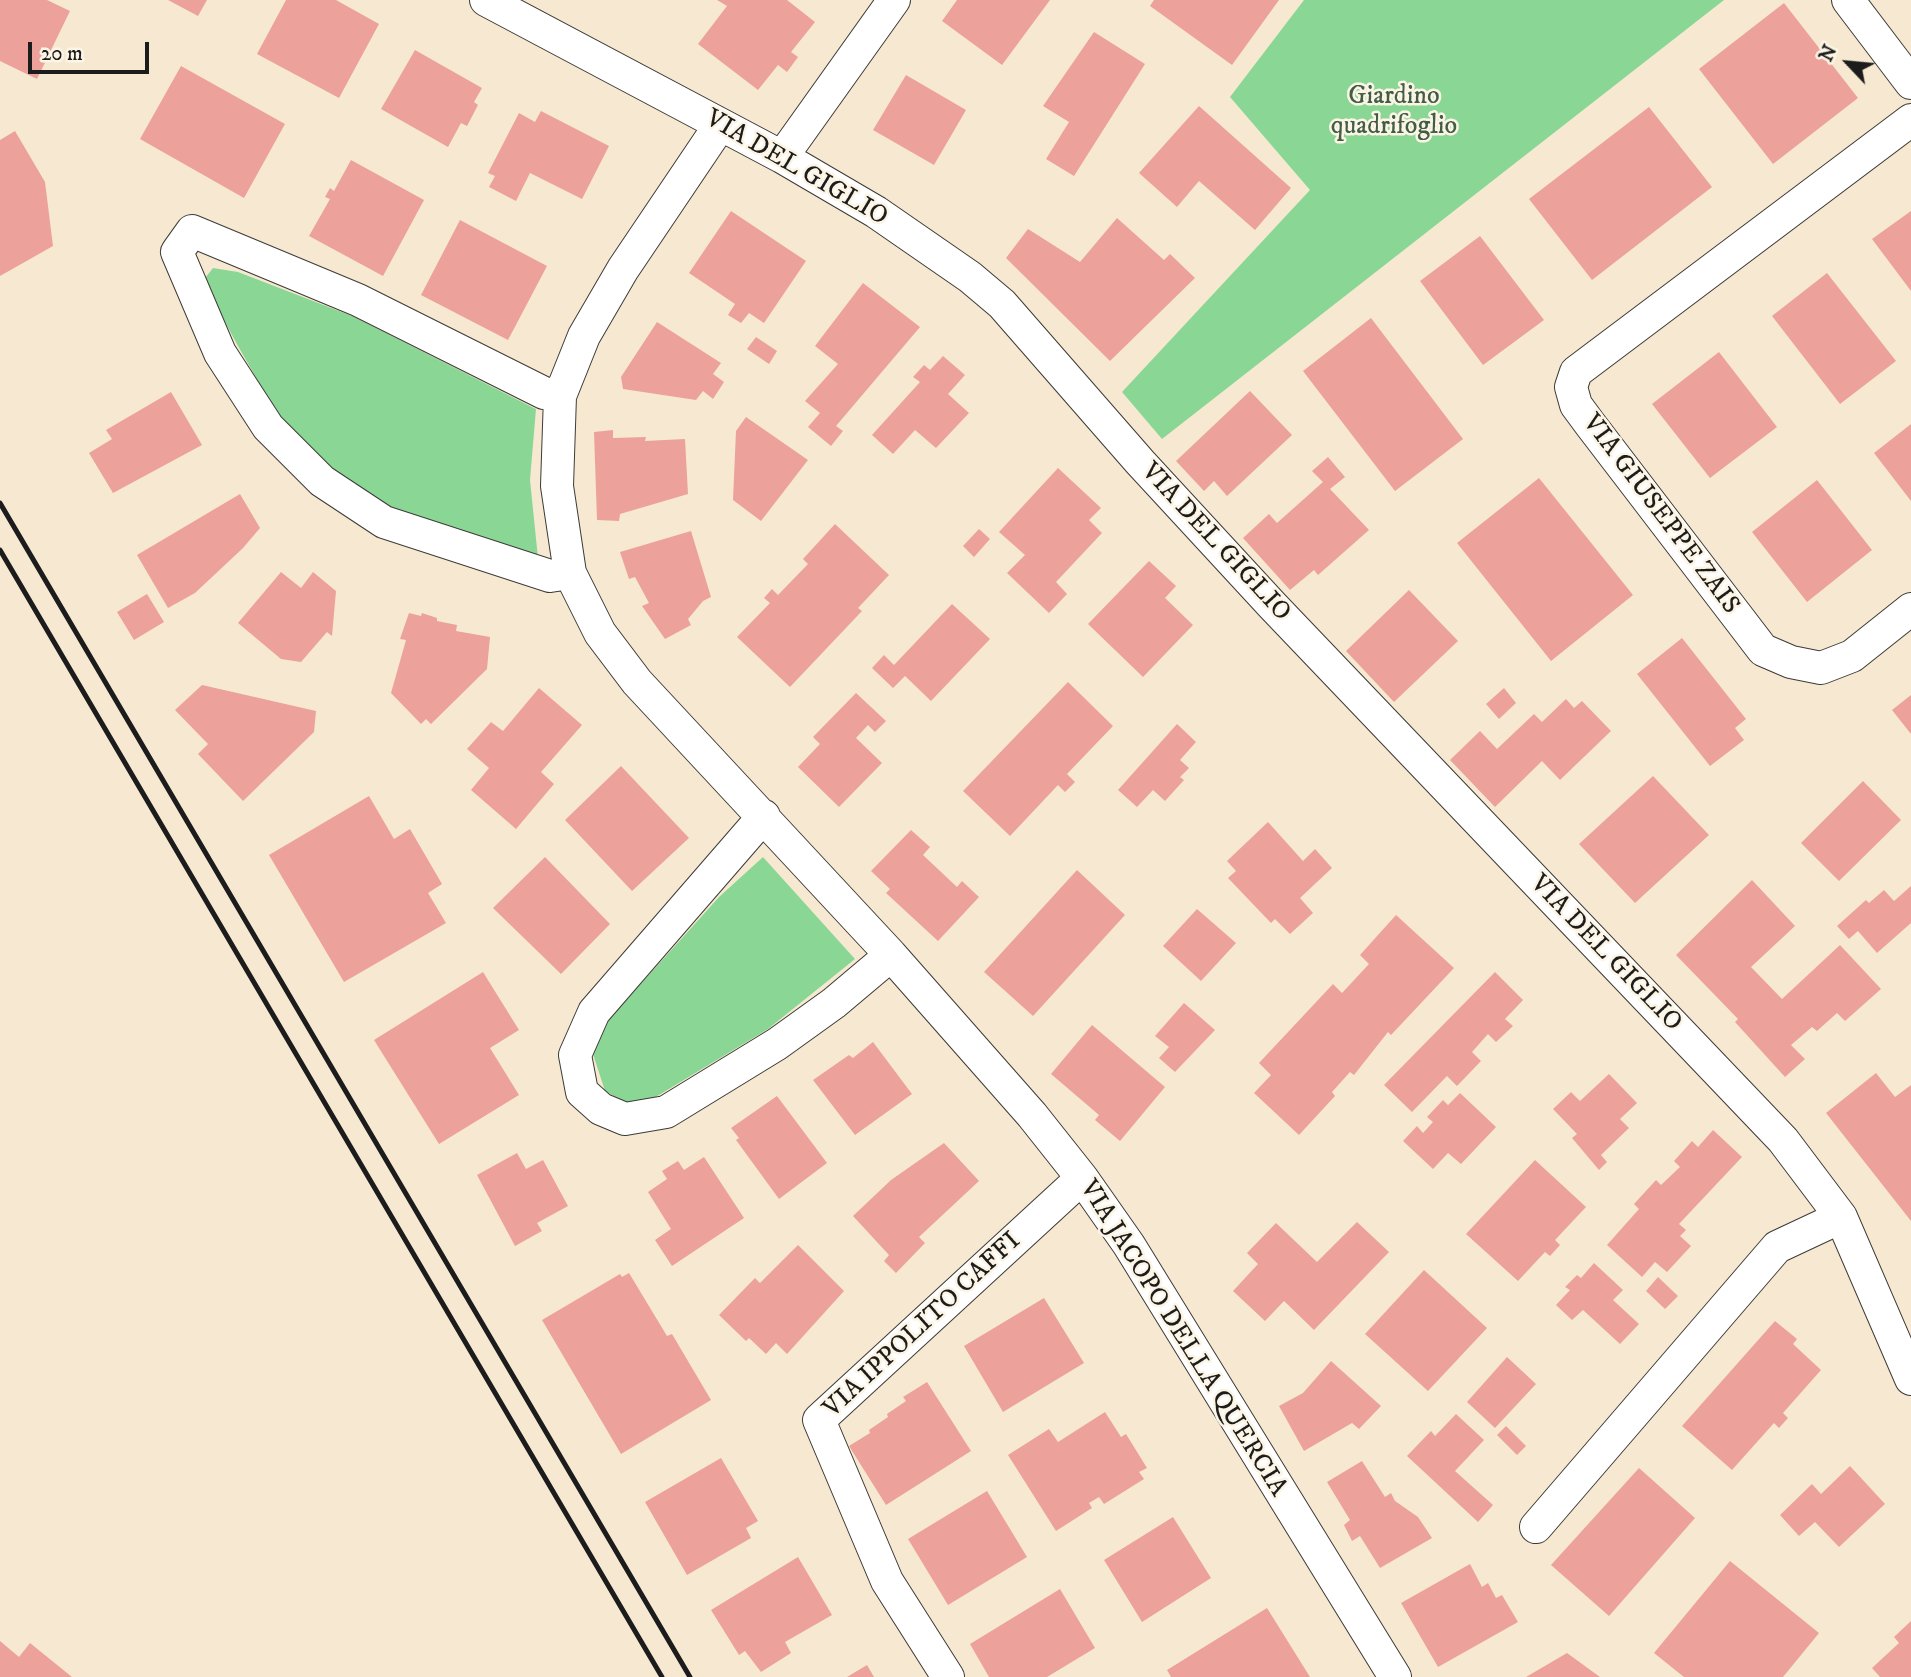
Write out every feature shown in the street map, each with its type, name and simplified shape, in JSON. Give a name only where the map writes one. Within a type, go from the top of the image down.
[{"type":"street","name":"VIA DEL GIGLIO","points":[[486,0],[782,157],[876,212],[970,277],[1002,304],[1140,462],[1290,625],[1783,1140],[1841,1217],[1911,1379]]},
{"type":"street","points":[[782,157],[894,0]]},
{"type":"street","points":[[1848,0],[1911,83]]},
{"type":"street","name":"VIA GIUSEPPE ZAIS","points":[[1911,120],[1576,372],[1572,387],[1576,405],[1763,650],[1791,663],[1822,668],[1852,656],[1911,609]]},
{"type":"street","name":"VIA JACOPO DELLA QUERCIA","points":[[720,125],[623,269],[584,336],[560,396],[557,486],[570,573],[600,633],[637,682],[891,955],[1032,1115],[1082,1178],[1129,1245],[1395,1677]]},
{"type":"street","points":[[560,396],[544,393],[358,300],[192,231],[177,252],[220,353],[268,427],[322,481],[384,522],[550,576],[570,573]]},
{"type":"street","points":[[764,816],[594,1012],[575,1055],[582,1092],[601,1109],[625,1118],[666,1112],[777,1044],[834,1003],[891,955]]},
{"type":"street","name":"VIA IPPOLITO CAFFI","points":[[948,1677],[887,1581],[820,1420],[1082,1178]]},
{"type":"street","points":[[1536,1527],[1777,1247],[1841,1217]]},
{"type":"green space","name":"Giardino quadrifoglio","points":[[1304,0],[1724,0],[1162,439],[1122,392],[1310,190],[1230,97]]},
{"type":"green space","points":[[213,268],[238,272],[352,316],[536,409],[530,480],[538,558],[389,511],[324,464],[280,420],[238,346],[214,302],[205,278]]},
{"type":"green space","points":[[763,857],[855,959],[768,1029],[654,1098],[631,1106],[605,1091],[590,1045],[611,1017],[719,897]]},
{"type":"building","points":[[0,0],[47,0],[70,11],[37,79],[0,61]]},
{"type":"building","points":[[168,0],[207,0],[198,16]]},
{"type":"building","points":[[286,0],[336,0],[379,24],[339,98],[257,54]]},
{"type":"building","points":[[717,0],[787,0],[815,22],[791,52],[798,57],[787,72],[778,65],[758,90],[698,44],[727,6]]},
{"type":"building","points":[[957,0],[1050,0],[1002,65],[942,21]]},
{"type":"building","points":[[1154,0],[1279,0],[1232,65],[1150,6]]},
{"type":"building","points":[[1784,3],[1858,98],[1773,164],[1699,69]]},
{"type":"building","points":[[1094,32],[1145,64],[1074,176],[1046,159],[1069,122],[1043,106]]},
{"type":"building","points":[[415,50],[482,88],[474,102],[478,105],[467,126],[461,123],[448,147],[381,109]]},
{"type":"building","points":[[181,66],[285,124],[244,198],[140,139]]},
{"type":"building","points":[[906,75],[966,110],[934,165],[873,130]]},
{"type":"building","points":[[1199,106],[1291,188],[1255,230],[1199,181],[1177,207],[1139,173]]},
{"type":"building","points":[[1649,107],[1712,187],[1592,280],[1529,199]]},
{"type":"building","points":[[541,111],[609,146],[582,199],[530,173],[516,201],[489,187],[495,176],[488,173],[519,113],[535,122]]},
{"type":"building","points":[[15,131],[45,182],[53,246],[0,276],[0,140]]},
{"type":"building","points":[[351,160],[424,200],[383,276],[309,236],[330,199],[325,197],[330,188],[334,191]]},
{"type":"building","points":[[731,211],[806,261],[764,323],[749,313],[741,323],[728,315],[735,304],[689,273]]},
{"type":"building","points":[[1911,211],[1911,291],[1872,239]]},
{"type":"building","points":[[1117,218],[1164,260],[1170,254],[1195,278],[1110,361],[1006,258],[1028,229],[1080,262]]},
{"type":"building","points":[[460,220],[547,266],[508,340],[421,295]]},
{"type":"building","points":[[1480,236],[1544,320],[1483,365],[1420,281]]},
{"type":"building","points":[[1827,273],[1896,361],[1840,404],[1772,316]]},
{"type":"building","points":[[863,283],[920,327],[836,426],[843,431],[831,446],[808,427],[820,413],[805,401],[838,364],[815,346]]},
{"type":"building","points":[[1371,318],[1463,439],[1395,491],[1303,371]]},
{"type":"building","points":[[657,322],[721,363],[713,374],[724,382],[713,399],[703,391],[696,400],[623,389],[621,377]]},
{"type":"building","points":[[756,337],[777,351],[769,364],[747,349]]},
{"type":"building","points":[[1719,352],[1777,427],[1710,478],[1652,404]]},
{"type":"building","points":[[943,356],[965,375],[948,394],[969,413],[936,448],[915,430],[893,454],[872,435],[920,382],[913,377],[924,365],[930,370]]},
{"type":"building","points":[[1250,391],[1292,435],[1227,496],[1214,481],[1204,491],[1176,461]]},
{"type":"building","points":[[171,392],[202,445],[113,493],[89,453],[112,439],[106,430]]},
{"type":"building","points":[[746,417],[808,460],[761,521],[733,500],[736,431]]},
{"type":"building","points":[[1911,424],[1911,501],[1874,453]]},
{"type":"building","points":[[613,430],[613,438],[646,437],[645,441],[685,439],[688,494],[620,514],[619,521],[597,520],[594,432]]},
{"type":"building","points":[[1328,457],[1345,477],[1330,489],[1369,530],[1318,575],[1314,570],[1290,590],[1243,538],[1269,514],[1277,523],[1323,482],[1312,471]]},
{"type":"building","points":[[1058,468],[1101,508],[1089,520],[1102,533],[1056,582],[1067,594],[1049,613],[1007,573],[1025,555],[999,532]]},
{"type":"building","points":[[1539,478],[1633,595],[1551,661],[1457,543]]},
{"type":"building","points":[[1817,480],[1872,550],[1807,602],[1752,532]]},
{"type":"building","points":[[240,494],[260,528],[243,548],[195,593],[168,608],[137,555]]},
{"type":"building","points":[[835,524],[889,575],[858,608],[862,611],[790,687],[737,637],[770,603],[764,598],[772,589],[778,595],[808,564],[803,559]]},
{"type":"building","points":[[979,529],[990,539],[974,557],[963,546]]},
{"type":"building","points":[[691,531],[711,597],[703,601],[688,619],[691,625],[665,639],[642,606],[649,603],[635,577],[629,579],[620,552]]},
{"type":"building","points":[[1149,561],[1176,586],[1165,598],[1193,625],[1143,677],[1088,624]]},
{"type":"building","points":[[281,572],[301,588],[313,572],[336,591],[332,636],[327,632],[301,662],[281,659],[238,623]]},
{"type":"building","points":[[1409,590],[1458,641],[1394,702],[1346,651]]},
{"type":"building","points":[[147,594],[164,622],[134,640],[117,612]]},
{"type":"building","points":[[952,604],[990,639],[931,701],[905,676],[893,688],[872,668],[884,655],[894,665]]},
{"type":"building","points":[[409,613],[421,616],[422,613],[437,618],[437,621],[457,625],[456,631],[490,637],[487,669],[431,724],[426,719],[421,724],[391,693],[406,640],[400,639]]},
{"type":"building","points":[[1682,638],[1746,719],[1735,728],[1744,740],[1710,766],[1637,674]]},
{"type":"building","points":[[1068,682],[1113,726],[1067,774],[1075,782],[1065,792],[1058,785],[1010,836],[963,791]]},
{"type":"building","points":[[202,685],[316,711],[314,732],[243,801],[198,754],[208,744],[175,710]]},
{"type":"building","points":[[539,688],[582,725],[541,772],[554,784],[516,829],[471,790],[489,768],[467,749],[491,722],[503,731]]},
{"type":"building","points":[[1504,688],[1516,703],[1499,719],[1486,704]]},
{"type":"building","points":[[856,693],[886,721],[875,732],[868,725],[856,738],[882,763],[839,807],[798,767],[820,744],[813,737]]},
{"type":"building","points":[[1911,695],[1911,734],[1892,710]]},
{"type":"building","points":[[1566,699],[1574,708],[1582,701],[1611,731],[1560,780],[1542,761],[1495,807],[1450,760],[1480,731],[1497,749],[1534,714],[1542,722]]},
{"type":"building","points":[[1177,724],[1196,742],[1180,760],[1189,768],[1180,777],[1184,780],[1165,801],[1153,790],[1137,807],[1118,790]]},
{"type":"building","points":[[621,766],[689,838],[632,891],[565,820]]},
{"type":"building","points":[[1653,776],[1709,835],[1635,903],[1579,844]]},
{"type":"building","points":[[1863,781],[1901,820],[1839,881],[1801,843]]},
{"type":"building","points":[[369,796],[394,839],[410,829],[442,884],[428,893],[446,923],[344,982],[269,855]]},
{"type":"building","points":[[1268,822],[1303,861],[1315,849],[1332,868],[1300,898],[1313,913],[1290,934],[1275,919],[1271,923],[1228,878],[1236,871],[1227,861]]},
{"type":"building","points":[[911,830],[930,847],[923,855],[957,887],[962,881],[979,897],[938,941],[886,893],[890,889],[871,871]]},
{"type":"building","points":[[545,857],[610,924],[561,974],[493,908]]},
{"type":"building","points":[[1077,870],[1125,915],[1033,1016],[984,972]]},
{"type":"building","points":[[1752,880],[1795,926],[1751,967],[1782,999],[1840,945],[1881,989],[1845,1021],[1837,1013],[1817,1031],[1812,1027],[1791,1045],[1805,1059],[1785,1077],[1735,1022],[1738,1019],[1676,955]]},
{"type":"building","points":[[1911,886],[1911,923],[1877,953],[1858,931],[1849,939],[1837,926],[1866,900],[1869,903],[1884,890],[1894,901]]},
{"type":"building","points":[[1197,909],[1236,943],[1201,981],[1163,946]]},
{"type":"building","points":[[1396,915],[1454,968],[1391,1035],[1388,1032],[1354,1075],[1350,1072],[1332,1092],[1335,1096],[1299,1135],[1254,1093],[1271,1075],[1259,1063],[1333,984],[1342,993],[1369,964],[1360,955]]},
{"type":"building","points":[[483,972],[519,1030],[490,1048],[519,1095],[439,1144],[374,1040]]},
{"type":"building","points":[[1495,972],[1523,1000],[1505,1019],[1513,1026],[1496,1042],[1488,1034],[1472,1052],[1481,1061],[1457,1086],[1447,1076],[1412,1112],[1384,1085]]},
{"type":"building","points":[[1184,1003],[1215,1030],[1175,1072],[1159,1058],[1169,1047],[1155,1036]]},
{"type":"building","points":[[1092,1025],[1165,1087],[1120,1141],[1095,1120],[1099,1115],[1051,1074]]},
{"type":"building","points":[[873,1042],[912,1094],[855,1135],[813,1080],[849,1055],[853,1058]]},
{"type":"building","points":[[1876,1073],[1895,1097],[1911,1085],[1911,1221],[1826,1113]]},
{"type":"building","points":[[1609,1074],[1637,1103],[1620,1119],[1629,1128],[1601,1155],[1607,1162],[1599,1170],[1572,1138],[1577,1134],[1553,1109],[1571,1092],[1580,1101]]},
{"type":"building","points":[[1460,1093],[1496,1127],[1461,1164],[1448,1153],[1433,1169],[1403,1141],[1417,1126],[1423,1133],[1433,1122],[1427,1117],[1443,1100],[1448,1105]]},
{"type":"building","points":[[777,1096],[827,1163],[779,1199],[736,1140],[739,1138],[731,1128]]},
{"type":"building","points":[[1713,1130],[1742,1157],[1679,1224],[1686,1230],[1680,1236],[1691,1246],[1667,1272],[1655,1262],[1642,1277],[1607,1245],[1639,1209],[1634,1204],[1656,1180],[1661,1185],[1680,1167],[1674,1161],[1692,1141],[1698,1147]]},
{"type":"building","points":[[944,1143],[979,1181],[919,1237],[925,1243],[896,1273],[884,1261],[889,1255],[853,1216],[891,1180]]},
{"type":"building","points":[[517,1153],[526,1169],[543,1160],[568,1206],[537,1223],[542,1231],[515,1246],[477,1175]]},
{"type":"building","points":[[704,1157],[744,1218],[672,1266],[655,1240],[671,1229],[648,1192],[667,1179],[662,1171],[678,1161],[684,1170]]},
{"type":"building","points":[[1535,1160],[1586,1207],[1555,1240],[1560,1245],[1550,1256],[1545,1252],[1518,1281],[1466,1234]]},
{"type":"building","points":[[1357,1222],[1389,1252],[1314,1330],[1284,1301],[1265,1321],[1233,1291],[1258,1264],[1247,1253],[1276,1223],[1317,1262]]},
{"type":"building","points":[[798,1245],[844,1291],[787,1354],[776,1343],[766,1354],[749,1338],[746,1341],[719,1315],[755,1278],[760,1283]]},
{"type":"building","points":[[1594,1263],[1623,1290],[1613,1300],[1639,1324],[1620,1344],[1583,1310],[1572,1320],[1556,1305],[1570,1290],[1565,1287],[1577,1275],[1581,1278]]},
{"type":"building","points":[[1424,1270],[1487,1328],[1428,1391],[1365,1334]]},
{"type":"building","points":[[629,1273],[667,1336],[672,1334],[711,1400],[621,1454],[542,1320],[620,1274],[622,1277]]},
{"type":"building","points":[[1658,1277],[1678,1296],[1665,1309],[1646,1291]]},
{"type":"building","points":[[1044,1298],[1084,1363],[1003,1412],[964,1346]]},
{"type":"building","points":[[1775,1321],[1797,1339],[1793,1344],[1821,1370],[1783,1413],[1788,1418],[1779,1428],[1774,1423],[1732,1470],[1682,1426]]},
{"type":"building","points":[[1507,1357],[1536,1384],[1495,1428],[1467,1402]]},
{"type":"building","points":[[1331,1361],[1381,1406],[1359,1429],[1352,1423],[1304,1451],[1279,1406],[1303,1393]]},
{"type":"building","points":[[927,1382],[971,1451],[886,1505],[849,1446],[870,1433],[869,1430],[888,1417],[887,1414],[906,1401],[903,1397]]},
{"type":"building","points":[[1105,1412],[1121,1437],[1126,1434],[1147,1468],[1139,1472],[1144,1479],[1104,1504],[1099,1497],[1089,1503],[1092,1508],[1056,1531],[1008,1455],[1049,1429],[1058,1442]]},
{"type":"building","points":[[1456,1414],[1484,1440],[1455,1471],[1493,1505],[1478,1522],[1407,1456],[1431,1431],[1435,1436]]},
{"type":"building","points":[[1506,1426],[1526,1446],[1517,1455],[1497,1435]]},
{"type":"building","points":[[721,1458],[758,1521],[746,1528],[751,1538],[687,1575],[645,1502]]},
{"type":"building","points":[[1362,1461],[1385,1497],[1391,1493],[1395,1501],[1418,1517],[1432,1538],[1380,1568],[1360,1536],[1352,1541],[1344,1525],[1350,1520],[1327,1482]]},
{"type":"building","points":[[1850,1466],[1885,1504],[1839,1547],[1815,1522],[1799,1536],[1780,1515],[1812,1484],[1821,1494]]},
{"type":"building","points":[[1639,1468],[1695,1518],[1609,1616],[1551,1565]]},
{"type":"building","points":[[987,1491],[1027,1557],[948,1605],[908,1539]]},
{"type":"building","points":[[1173,1517],[1211,1578],[1142,1622],[1104,1560]]},
{"type":"building","points":[[798,1557],[832,1615],[785,1642],[791,1653],[761,1672],[745,1651],[739,1655],[711,1610]]},
{"type":"building","points":[[1730,1561],[1819,1633],[1783,1677],[1684,1677],[1654,1653]]},
{"type":"building","points":[[1470,1564],[1482,1587],[1488,1583],[1496,1598],[1502,1595],[1518,1622],[1438,1667],[1401,1603]]},
{"type":"building","points":[[1060,1589],[1095,1648],[1047,1677],[989,1677],[970,1644]]},
{"type":"building","points":[[1267,1608],[1310,1677],[1171,1677],[1167,1670]]},
{"type":"building","points":[[1911,1621],[1911,1677],[1880,1677],[1872,1668],[1899,1643],[1894,1637]]},
{"type":"building","points":[[0,1641],[19,1657],[30,1643],[72,1677],[0,1677]]},
{"type":"building","points":[[1567,1653],[1600,1677],[1526,1677]]},
{"type":"building","points":[[867,1665],[874,1677],[847,1677]]},
{"type":"railway","points":[[0,503],[690,1677]]},
{"type":"railway","points":[[0,550],[662,1677]]}]
